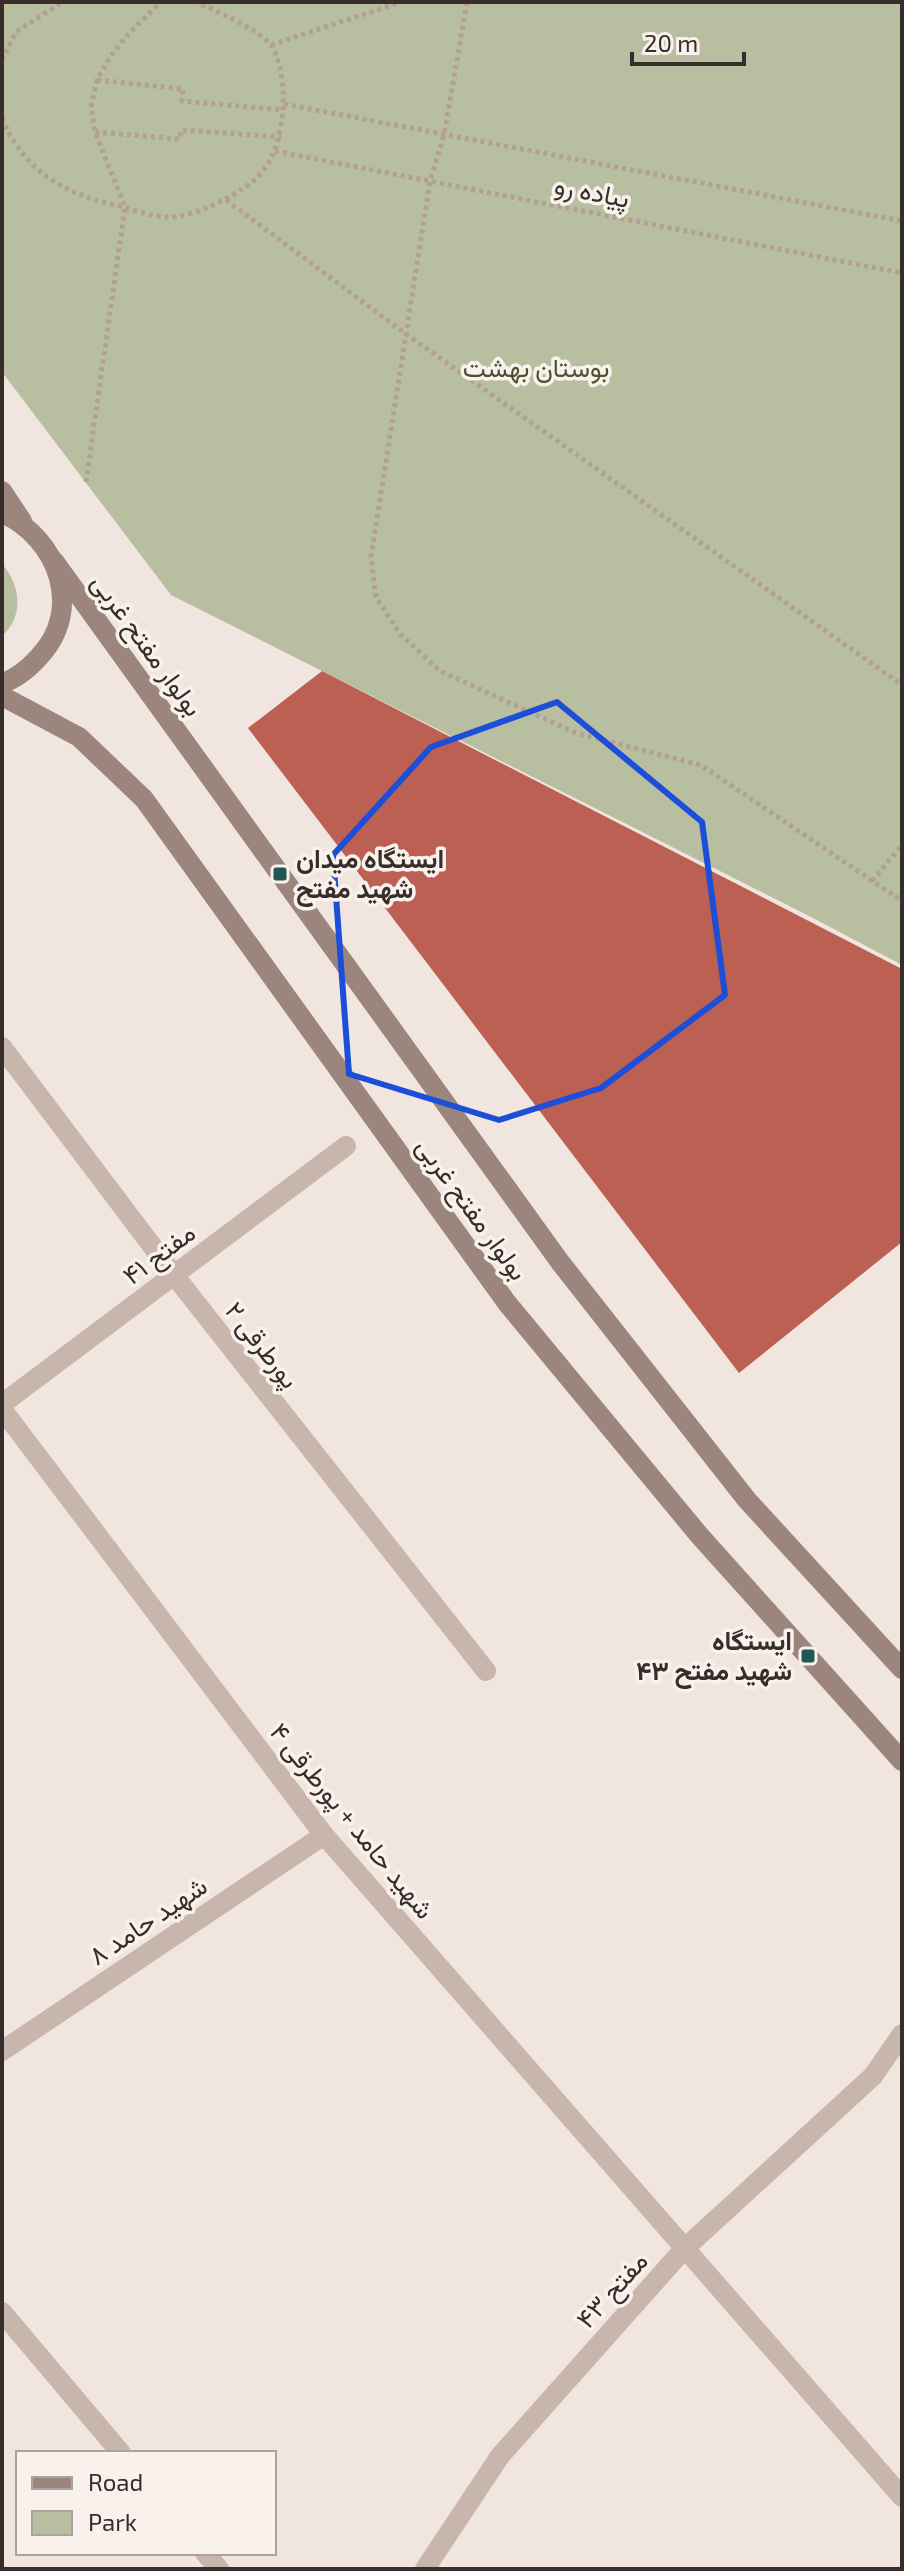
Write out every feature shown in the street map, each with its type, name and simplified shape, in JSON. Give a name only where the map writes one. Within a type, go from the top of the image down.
[{"type":"main road","points":[[2,491],[24,525]]},
{"type":"main road","points":[[2,513],[24,525]]},
{"type":"main road","name":"بولوار مفتح غربی","points":[[24,525],[42,541],[560,1262],[747,1500],[902,1669]]},
{"type":"main road","points":[[2,683],[29,668],[45,651],[56,630],[61,584],[54,561]]},
{"type":"main road","name":"بولوار مفتح غربی","points":[[2,696],[79,737],[144,799],[507,1303],[699,1535],[902,1761]]},
{"type":"street","name":"پورطرقی ۲","points":[[2,1047],[174,1275],[486,1671]]},
{"type":"street","name":"مفتح ۴۱","points":[[2,1407],[346,1146]]},
{"type":"street","name":"شهید حامد + پورطرقی ۴","points":[[2,1407],[324,1835],[902,2497]]},
{"type":"street","name":"شهید حامد ۸","points":[[2,2051],[324,1835]]},
{"type":"street","points":[[873,2076],[902,2034]]},
{"type":"street","points":[[873,2076],[902,2066]]},
{"type":"street","name":"مفتح ۴۳","points":[[425,2569],[500,2456],[684,2249],[873,2076]]},
{"type":"street","points":[[2,2312],[119,2451]]},
{"type":"path","points":[[2,60],[16,32],[62,2]]},
{"type":"path","points":[[86,482],[125,207],[95,132],[91,107],[97,80],[117,48],[161,2]]},
{"type":"path","points":[[2,118],[10,139],[47,180],[94,199],[168,217],[205,209],[243,192],[262,175],[281,137],[281,73],[271,45],[231,18],[196,2]]},
{"type":"path","points":[[271,45],[401,2]]},
{"type":"path","points":[[467,2],[444,135],[430,181],[371,557],[376,597],[400,634],[440,671],[576,733],[701,765],[902,901]]},
{"type":"path","name":"پیاده رو","points":[[97,80],[183,89],[182,101],[283,107],[902,221]]},
{"type":"path","points":[[95,132],[180,139],[181,130],[281,137]]},
{"type":"path","name":"پیاده رو","points":[[275,151],[902,273]]},
{"type":"path","points":[[226,200],[406,334],[902,685]]},
{"type":"path","points":[[872,881],[902,845]]},
{"type":"highlighted area","points":[[557,702],[702,822],[725,995],[601,1088],[499,1120],[349,1074],[333,855],[431,747]]},
{"type":"green space","name":"بوستان بهشت","points":[[2,2],[902,2],[902,965],[171,595],[2,372]]},
{"type":"green space","points":[[2,564],[13,581],[17,610],[2,636]]},
{"type":"building","points":[[322,671],[902,969],[902,1242],[739,1373],[248,728]]},
{"type":"place","name":"ایستگاه میدان شهید مفتح","points":[[280,874]]},
{"type":"place","name":"ایستگاه شهید مفتح ۴۳","points":[[808,1656]]}]
